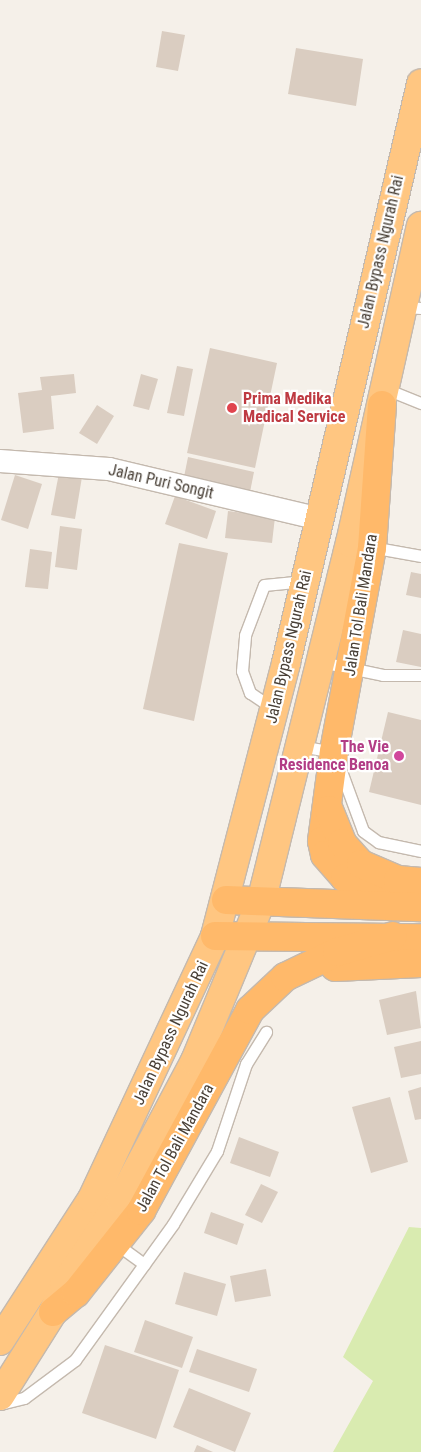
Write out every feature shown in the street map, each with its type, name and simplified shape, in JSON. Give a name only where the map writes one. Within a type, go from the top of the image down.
[{"type":"highway","name":"Jalan Bypass Ngurah Rai","points":[[0,1341],[92,1198],[215,936],[226,900],[274,708],[415,133],[421,84]]},
{"type":"highway","name":"Jalan Bypass Ngurah Rai","points":[[384,397],[412,308],[421,226]]},
{"type":"highway","name":"Jalan Tol Bali Mandara","points":[[384,397],[361,545],[351,670],[334,752],[327,804],[325,855],[345,878],[393,906]]},
{"type":"highway","name":"Jalan Bypass Ngurah Rai","points":[[107,1239],[121,1200],[195,1061],[249,935],[261,902],[321,662],[361,545]]},
{"type":"highway","name":"Jalan Tol Bali Mandara","points":[[327,804],[342,844],[361,864],[398,880],[421,882]]},
{"type":"highway","name":"Jalan Tol Bali Mandara","points":[[226,900],[421,907]]},
{"type":"highway","name":"Jalan Tol Bali Mandara","points":[[215,936],[393,936],[421,938]]},
{"type":"highway","name":"Jalan Tol Bali Mandara","points":[[0,1396],[53,1312],[76,1293],[107,1239],[141,1211],[250,1010],[285,977],[337,952],[393,936]]},
{"type":"highway","points":[[285,977],[360,962],[421,963]]},
{"type":"street","name":"Jalan Puri Songit","points":[[0,461],[109,469],[320,519]]},
{"type":"lane","points":[[384,397],[421,402]]},
{"type":"lane","points":[[361,545],[421,556]]},
{"type":"lane","points":[[274,708],[250,693],[242,671],[245,635],[264,586],[305,581]]},
{"type":"lane","points":[[321,662],[351,670],[421,675]]},
{"type":"lane","points":[[300,746],[334,752],[363,831],[378,842],[421,851]]},
{"type":"lane","points":[[0,1404],[24,1398],[75,1360],[144,1264],[217,1151],[246,1064],[266,1032]]},
{"type":"lane","points":[[107,1239],[144,1264]]},
{"type":"green space","points":[[409,1227],[421,1228],[421,1452],[333,1452],[373,1381],[343,1357]]},
{"type":"building","points":[[162,31],[185,35],[178,71],[156,67]]},
{"type":"building","points":[[296,48],[363,59],[356,106],[288,94]]},
{"type":"building","name":"Prima Medika Medical Service","points":[[210,348],[277,363],[255,468],[187,453]]},
{"type":"building","points":[[177,366],[193,369],[184,416],[167,413]]},
{"type":"building","points":[[74,374],[76,393],[51,396],[54,429],[23,433],[18,393],[42,390],[40,377]]},
{"type":"building","points":[[141,374],[158,379],[149,410],[133,406]]},
{"type":"building","points":[[97,405],[114,416],[97,444],[79,433]]},
{"type":"building","points":[[188,457],[254,472],[250,492],[184,477]]},
{"type":"building","points":[[59,473],[82,477],[75,519],[51,515]]},
{"type":"building","points":[[15,475],[42,484],[28,529],[1,520]]},
{"type":"building","points":[[175,496],[216,511],[207,539],[165,524]]},
{"type":"building","points":[[228,511],[275,517],[272,543],[225,538]]},
{"type":"building","points":[[60,526],[82,529],[77,570],[55,567]]},
{"type":"building","points":[[179,543],[228,553],[194,721],[143,709]]},
{"type":"building","points":[[30,549],[52,552],[48,589],[25,587]]},
{"type":"building","points":[[411,572],[421,574],[421,598],[406,595]]},
{"type":"building","points":[[403,630],[421,634],[421,667],[396,662]]},
{"type":"building","name":"The Vie Residence Benoa","points":[[388,712],[421,720],[421,805],[369,792]]},
{"type":"building","points":[[416,991],[421,1028],[387,1035],[379,1000]]},
{"type":"building","points":[[421,1041],[421,1074],[401,1078],[394,1047]]},
{"type":"building","points":[[421,1087],[421,1119],[415,1120],[408,1091]]},
{"type":"building","points":[[390,1097],[408,1162],[371,1173],[352,1107]]},
{"type":"building","points":[[239,1137],[279,1152],[270,1177],[230,1163]]},
{"type":"building","points":[[261,1184],[278,1192],[262,1223],[245,1215]]},
{"type":"building","points":[[211,1212],[244,1224],[237,1245],[204,1233]]},
{"type":"building","points":[[266,1269],[271,1296],[235,1302],[230,1276]]},
{"type":"building","points":[[184,1272],[226,1284],[217,1316],[175,1304]]},
{"type":"building","points":[[145,1320],[193,1337],[182,1368],[134,1352]]},
{"type":"building","points":[[105,1345],[179,1370],[156,1439],[82,1413]]},
{"type":"building","points":[[197,1349],[257,1369],[249,1392],[189,1372]]},
{"type":"building","points":[[189,1388],[251,1413],[235,1452],[173,1427]]},
{"type":"building","points":[[197,1445],[213,1452],[194,1452]]},
{"type":"place","name":"Prima Medika Medical Service","points":[[232,408]]},
{"type":"place","name":"The Vie Residence Benoa","points":[[399,756]]}]
